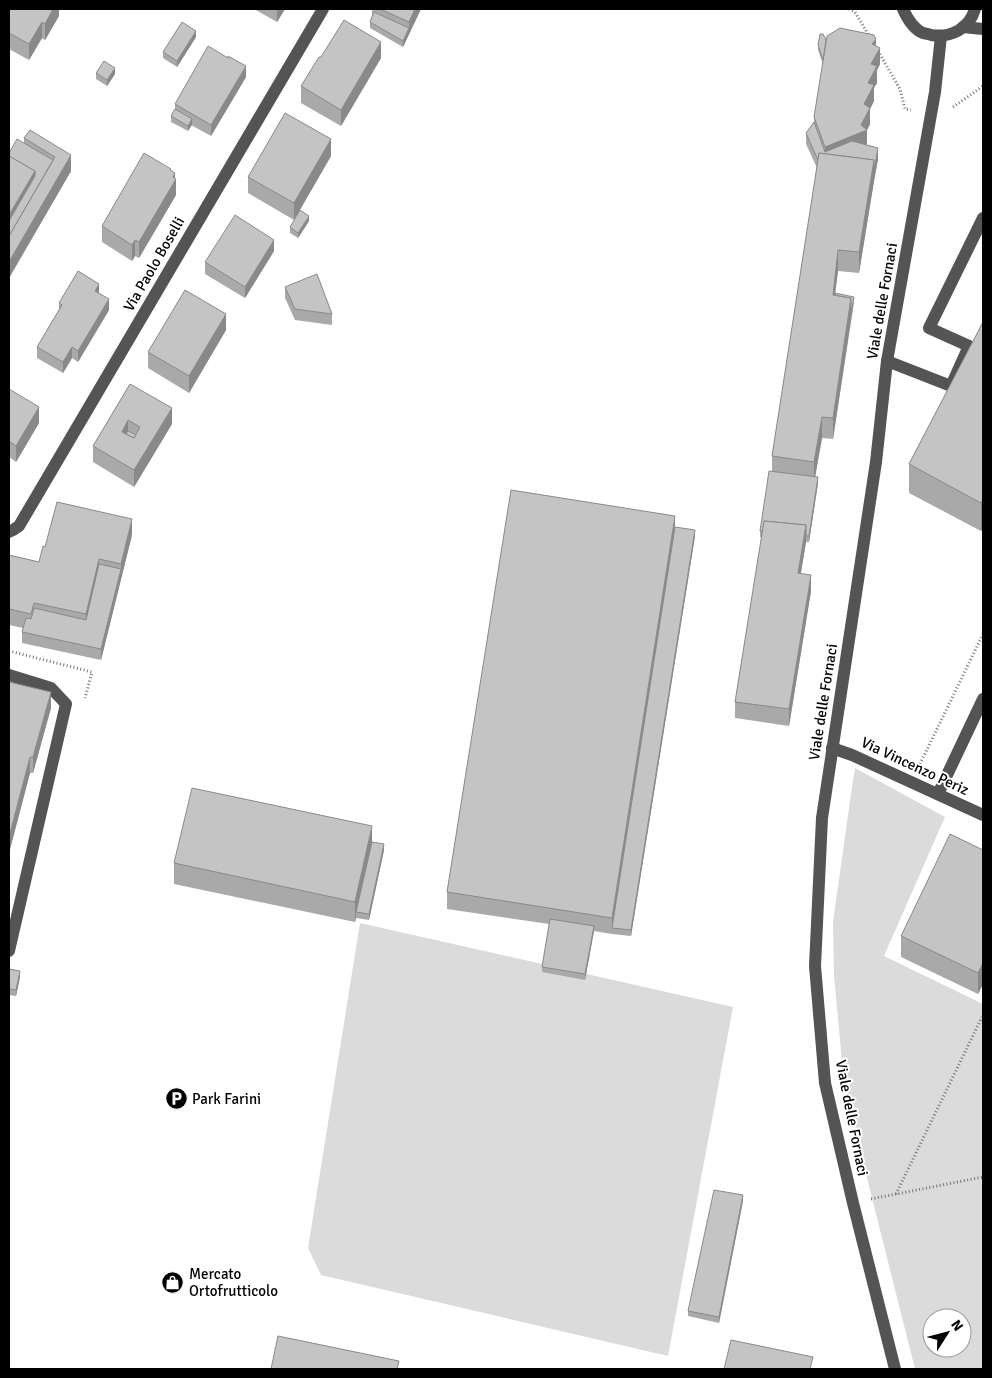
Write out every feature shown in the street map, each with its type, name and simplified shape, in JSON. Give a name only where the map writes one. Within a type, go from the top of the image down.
[{"type":"street","name":"Via Paolo Boselli","points":[[9,532],[19,526],[323,9]]},
{"type":"street","points":[[903,9],[909,22],[923,33],[941,36],[949,35],[963,28],[972,17],[975,9]]},
{"type":"street","points":[[963,28],[983,29]]},
{"type":"street","name":"Viale delle Fornaci","points":[[895,1369],[853,1204],[825,1083],[815,966],[822,818],[876,462],[887,361],[935,92],[941,36]]},
{"type":"street","points":[[887,361],[951,386],[968,346],[929,328],[983,218]]},
{"type":"street","points":[[9,675],[51,688],[66,704],[9,951]]},
{"type":"street","points":[[938,794],[983,699]]},
{"type":"street","name":"Via Vincenzo Periz","points":[[832,748],[852,755],[983,815]]},
{"type":"path","points":[[849,9],[855,10],[873,42]]},
{"type":"path","points":[[877,50],[900,89],[905,109],[945,113],[983,86]]},
{"type":"path","points":[[917,770],[983,634]]},
{"type":"path","points":[[896,1194],[983,1015]]},
{"type":"path","points":[[853,1204],[983,1177]]},
{"type":"shaded area","points":[[855,768],[945,817],[884,956],[983,1004],[983,1369],[915,1369],[843,1073],[834,976],[833,922]]},
{"type":"shaded area","points":[[360,923],[733,1007],[668,1356],[321,1275],[308,1248]]},
{"type":"building","points":[[9,9],[53,9],[45,24],[42,22],[29,44],[9,33]]},
{"type":"building","points":[[380,9],[415,9],[409,22]]},
{"type":"building","points":[[374,12],[409,28],[403,41],[370,22]]},
{"type":"building","points":[[344,20],[381,42],[341,110],[301,86]]},
{"type":"building","points":[[182,22],[196,31],[177,61],[163,52]]},
{"type":"building","points":[[840,28],[874,35],[876,39],[872,44],[880,48],[871,64],[877,66],[868,83],[874,85],[864,104],[870,108],[861,125],[867,130],[825,147],[814,117],[827,36]]},
{"type":"building","points":[[820,34],[823,34],[826,40],[823,60],[818,45]]},
{"type":"building","points":[[208,46],[246,66],[211,125],[175,104]]},
{"type":"building","points":[[104,61],[115,68],[107,80],[96,73]]},
{"type":"building","points":[[175,109],[192,119],[188,126],[171,116]]},
{"type":"building","points":[[285,113],[331,139],[294,203],[248,177]]},
{"type":"building","points":[[814,122],[825,152],[852,141],[878,148],[874,170],[874,160],[819,153],[818,160],[806,133]]},
{"type":"building","points":[[30,130],[71,155],[9,262],[9,236],[55,157],[24,138]]},
{"type":"building","points":[[17,139],[53,160],[9,236],[9,221],[35,176],[35,171],[9,156]]},
{"type":"building","points":[[144,153],[171,169],[175,173],[173,177],[176,179],[139,242],[135,240],[132,245],[102,226]]},
{"type":"building","points":[[819,153],[874,160],[859,252],[838,250],[833,295],[851,298],[833,418],[822,417],[814,462],[772,456]]},
{"type":"building","points":[[9,156],[35,171],[9,215]]},
{"type":"building","points":[[300,210],[309,216],[298,233],[290,227]]},
{"type":"building","points":[[235,215],[274,240],[245,287],[205,262]]},
{"type":"building","points":[[78,271],[99,284],[95,291],[109,299],[78,351],[72,347],[63,362],[37,347],[62,305],[59,303]]},
{"type":"building","points":[[317,274],[332,314],[295,309],[285,287]]},
{"type":"building","points":[[185,290],[226,314],[189,376],[148,352]]},
{"type":"building","points":[[835,293],[854,297],[851,313],[851,298],[835,295]]},
{"type":"building","points":[[983,322],[983,499],[981,503],[909,464]]},
{"type":"building","points":[[130,384],[172,408],[134,470],[93,446]],"holes":[[[128,420],[140,427],[134,438],[122,432]]]},
{"type":"building","points":[[9,389],[39,407],[16,446],[9,441]]},
{"type":"building","points":[[128,431],[136,435],[134,438],[126,434]]},
{"type":"building","points":[[769,471],[818,477],[809,536],[806,536],[806,525],[764,521],[763,531],[760,531]]},
{"type":"building","points":[[511,490],[675,516],[612,918],[447,892]]},
{"type":"building","points":[[57,502],[132,519],[121,564],[99,559],[86,614],[34,603],[31,614],[9,609],[9,555],[39,562]]},
{"type":"building","points":[[764,521],[806,525],[798,573],[811,575],[789,709],[735,702]]},
{"type":"building","points":[[675,527],[695,530],[631,930],[612,928]]},
{"type":"building","points":[[99,564],[121,569],[101,649],[22,632],[26,618],[31,619],[34,608],[86,620]]},
{"type":"building","points":[[9,682],[51,692],[33,757],[30,757],[9,837]]},
{"type":"building","points":[[192,788],[372,826],[355,902],[174,863]]},
{"type":"building","points":[[950,834],[983,850],[983,963],[978,973],[901,936]]},
{"type":"building","points":[[372,842],[384,844],[369,914],[356,912]]},
{"type":"building","points":[[550,919],[594,926],[585,974],[542,967]]},
{"type":"building","points":[[9,969],[20,971],[16,990],[9,989]]},
{"type":"building","points":[[714,1190],[743,1195],[719,1317],[688,1311]]},
{"type":"building","points":[[278,1336],[399,1361],[397,1369],[271,1369]]},
{"type":"building","points":[[731,1340],[813,1357],[810,1369],[724,1369]]},
{"type":"place","name":"Park Farini","points":[[176,1099]]},
{"type":"place","name":"Mercato Ortofrutticolo","points":[[173,1283]]}]
